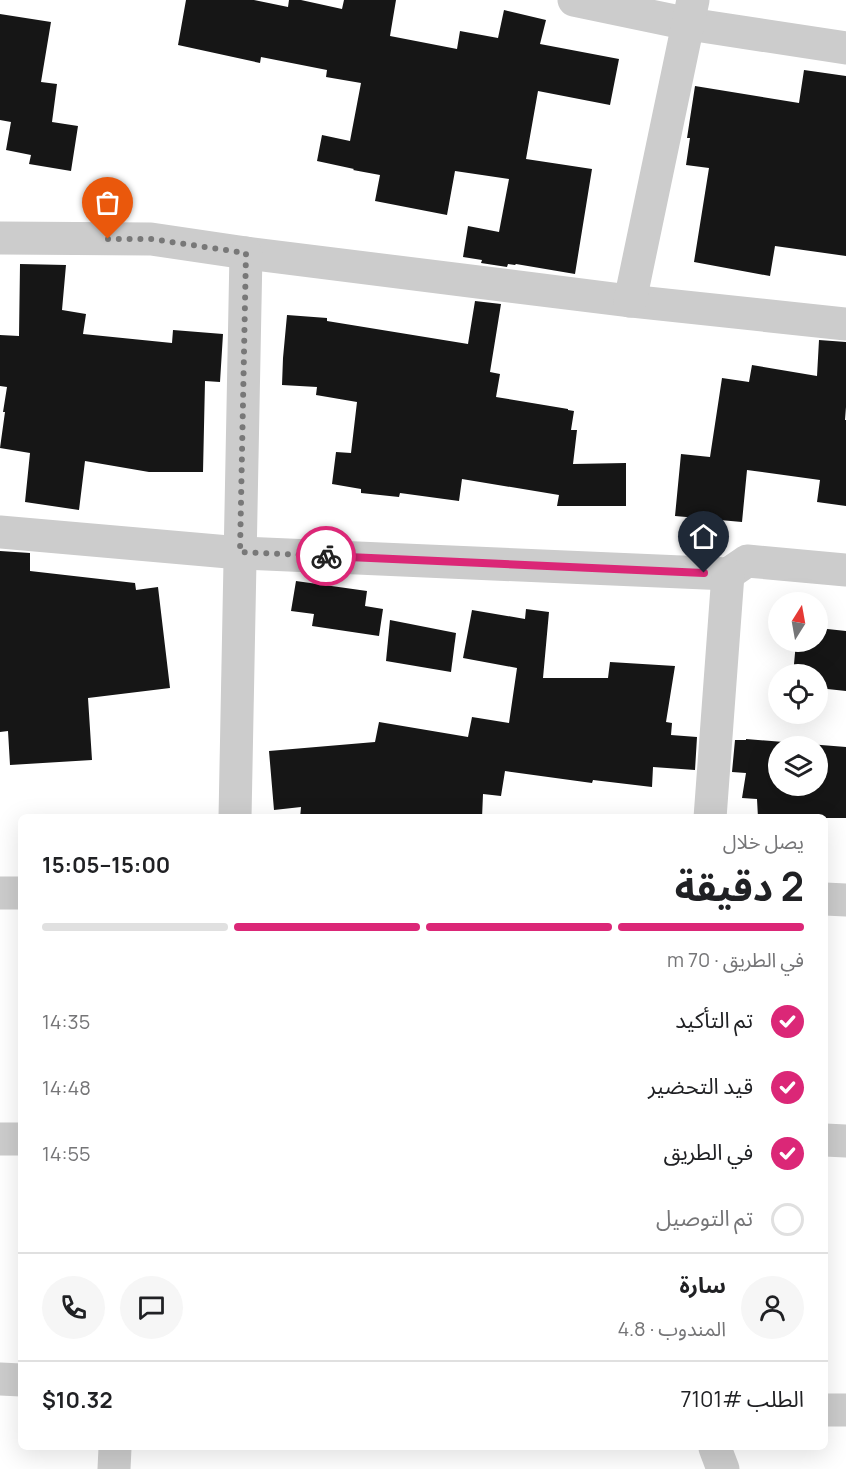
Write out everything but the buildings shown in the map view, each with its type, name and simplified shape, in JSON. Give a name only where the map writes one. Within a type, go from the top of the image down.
[{"type":"street","points":[[574,0],[691,12],[846,48]]},
{"type":"street","points":[[630,301],[691,12]]},
{"type":"street","points":[[0,238],[151,239],[630,301],[846,324]]},
{"type":"street","points":[[235,814],[246,253]]},
{"type":"street","points":[[0,532],[240,552],[728,574],[747,561],[846,570]]},
{"type":"street","points":[[710,814],[728,574]]},
{"type":"street","points":[[0,893],[18,893]]},
{"type":"street","points":[[828,899],[846,900]]},
{"type":"street","points":[[0,1139],[18,1140]]},
{"type":"street","points":[[828,1140],[846,1141]]},
{"type":"street","points":[[0,1379],[18,1380]]},
{"type":"street","points":[[828,1410],[846,1410]]},
{"type":"street","points":[[114,1469],[115,1450]]},
{"type":"street","points":[[717,1450],[723,1469]]},
{"type":"way so far","points":[[108,239],[151,239],[246,253],[240,552],[326,556]]},
{"type":"route","points":[[326,556],[704,573]]}]
